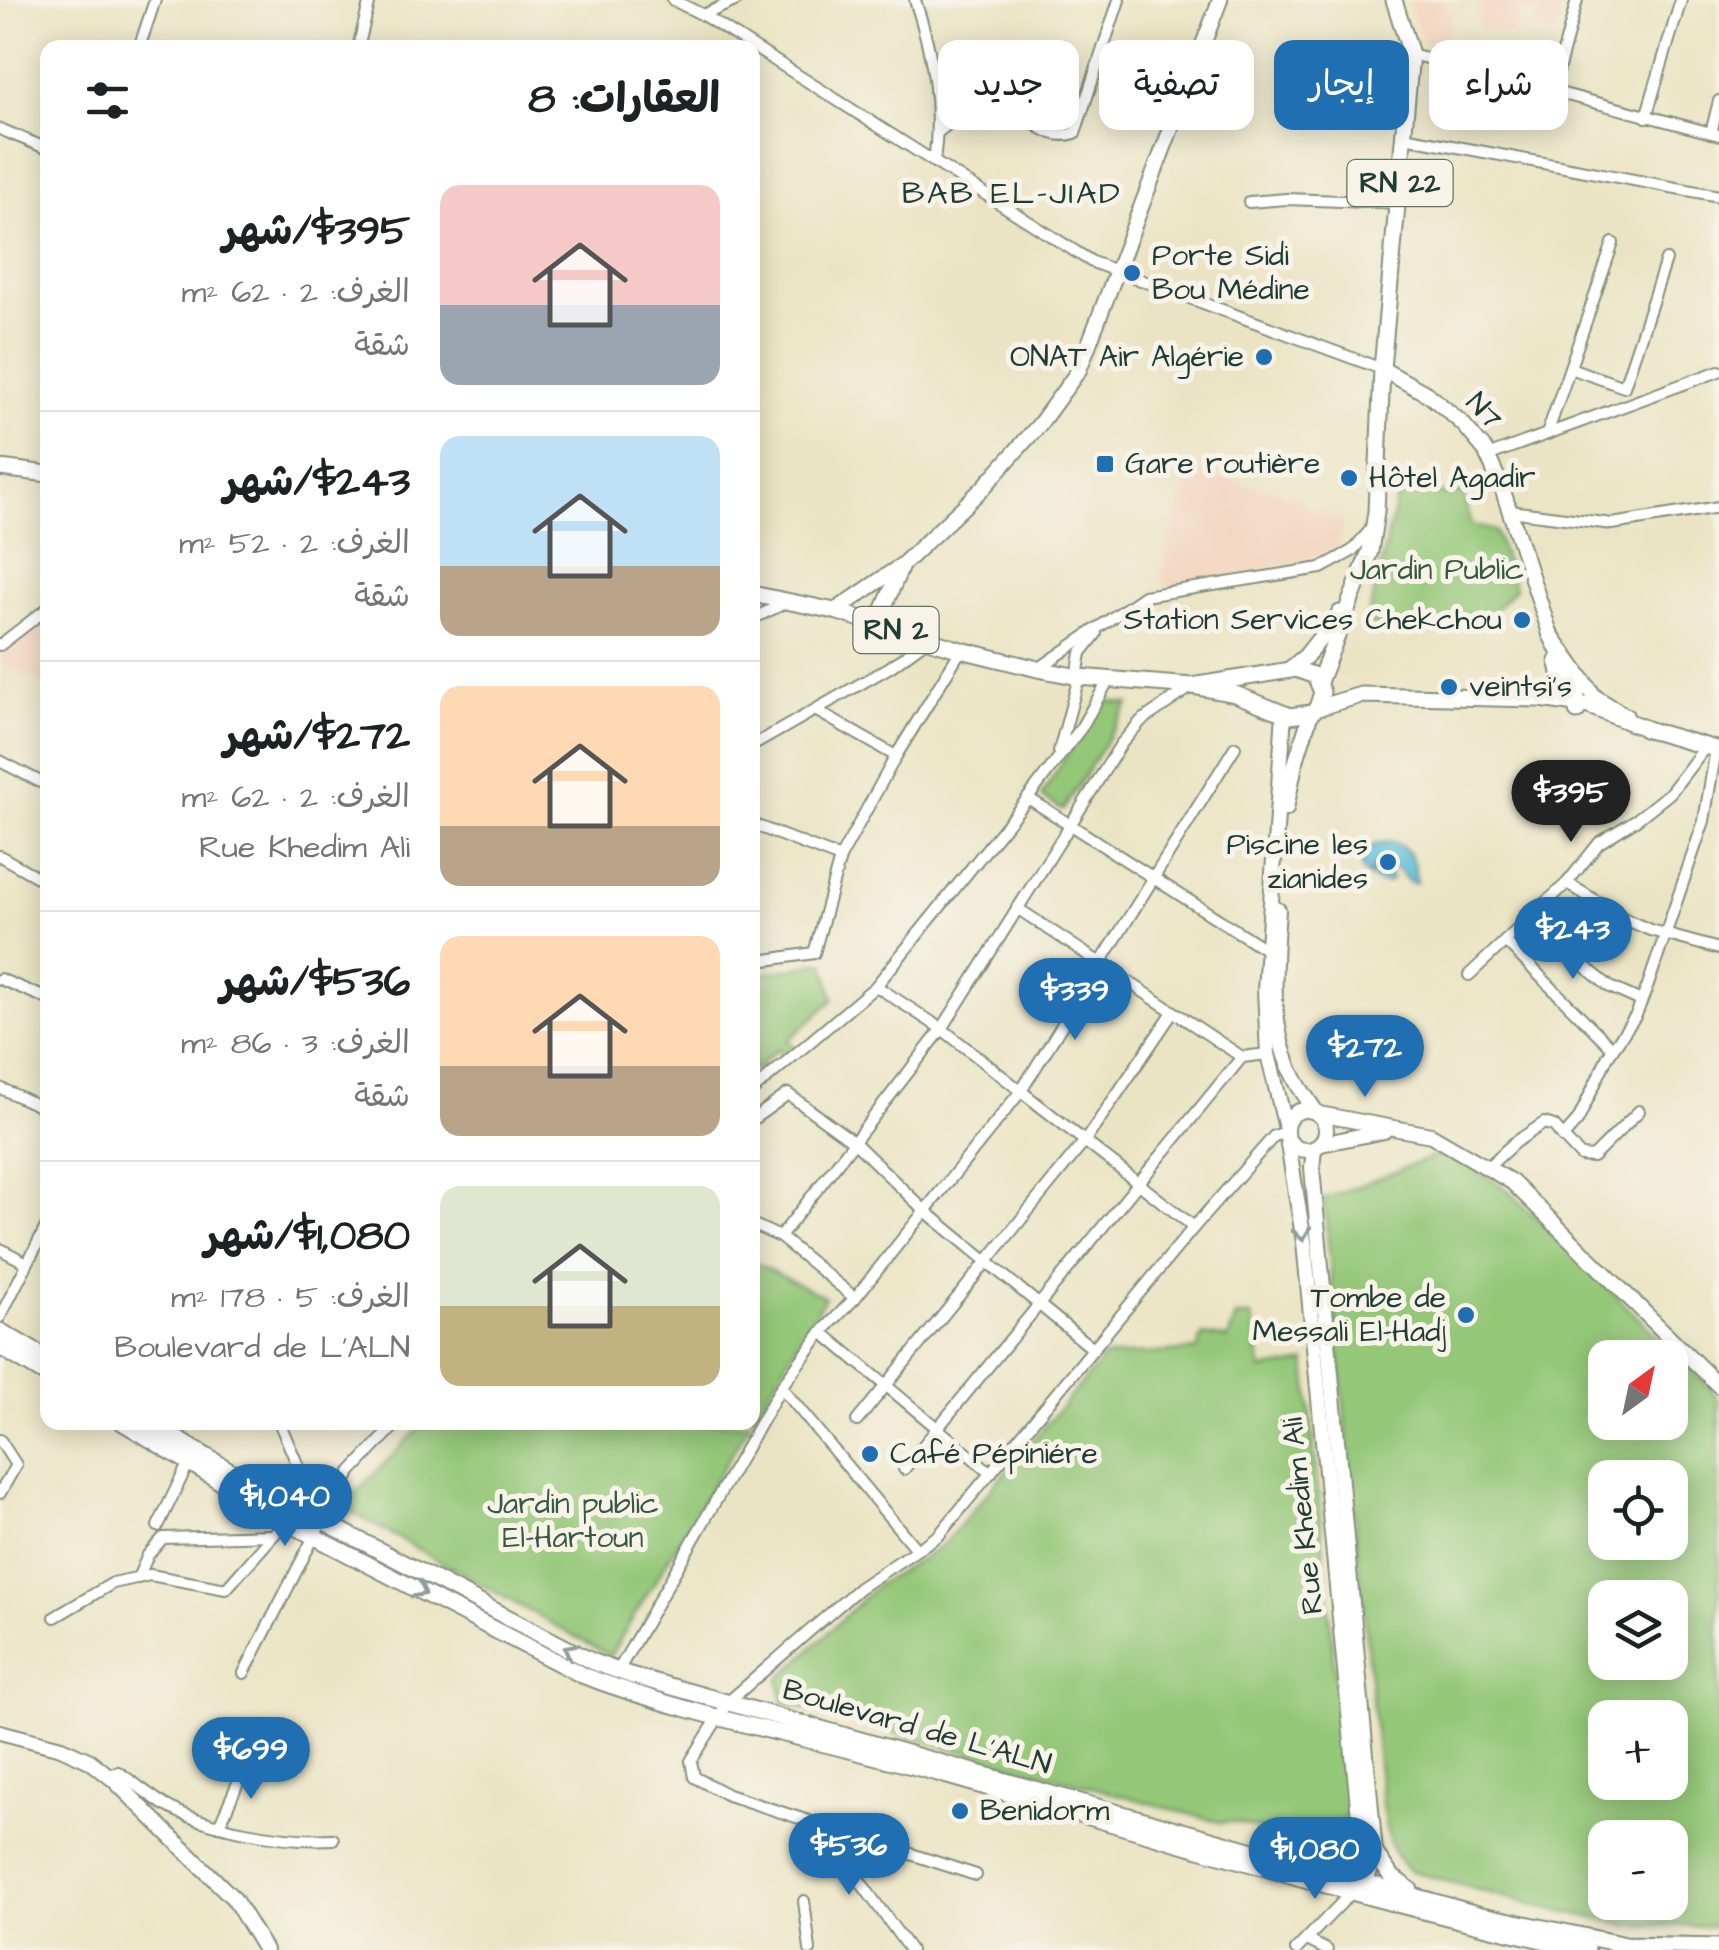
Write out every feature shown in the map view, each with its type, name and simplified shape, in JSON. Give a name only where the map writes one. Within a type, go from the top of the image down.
[{"type":"main road","points":[[835,612],[902,564],[984,488],[1079,370],[1220,0]]},
{"type":"main road","name":"RN 22","points":[[1320,683],[1370,551],[1374,525],[1382,370],[1411,54],[1394,0]]},
{"type":"main road","name":"N7","points":[[1382,370],[1430,395],[1464,424],[1488,456],[1550,633],[1595,697],[1652,731]]},
{"type":"main road","points":[[0,468],[40,473]]},
{"type":"main road","points":[[877,624],[902,564]]},
{"type":"main road","name":"RN 2","points":[[760,596],[835,612],[1038,669],[1108,681],[1192,686],[1235,694],[1283,712]]},
{"type":"main road","name":"RN 22","points":[[1288,671],[1306,656],[1352,598]]},
{"type":"main road","points":[[1474,699],[1553,695],[1562,676],[1550,633]]},
{"type":"main road","points":[[1550,633],[1576,689],[1577,707]]},
{"type":"main road","points":[[1268,1054],[1265,949],[1283,712],[1274,698],[1276,683],[1288,671],[1303,670],[1320,683],[1361,695],[1577,707]]},
{"type":"main road","name":"RN 2","points":[[1192,686],[1288,671]]},
{"type":"main road","points":[[1318,1146],[1326,1125],[1289,1066],[1275,1000],[1286,803],[1294,764],[1321,700],[1320,683]]},
{"type":"main road","points":[[1283,712],[1297,717],[1361,695]]},
{"type":"main road","points":[[1541,698],[1714,748]]},
{"type":"main road","name":"Rue Khedim Ali","points":[[1268,1054],[1286,1132],[1304,1242],[1360,1827],[1353,1886]]},
{"type":"main road","points":[[1404,1128],[1362,1133],[1299,1149],[1286,1132],[1297,1112],[1404,1128],[1431,1136],[1512,1182],[1719,1386]]},
{"type":"main road","name":"Rue Khedim Ali","points":[[1318,1146],[1312,1168],[1374,1852],[1353,1886]]},
{"type":"main road","points":[[0,1330],[40,1354]]},
{"type":"main road","points":[[0,1348],[40,1371]]},
{"type":"main road","points":[[135,1430],[286,1521],[318,1529]]},
{"type":"main road","name":"Boulevard de L'ALN","points":[[162,1430],[318,1529],[582,1674],[718,1717],[890,1759],[1278,1864]]},
{"type":"main road","name":"Boulevard de L'ALN","points":[[318,1529],[592,1662],[1484,1928],[1587,1950]]},
{"type":"main road","points":[[0,1732],[61,1748],[90,1761],[108,1775],[234,1899],[265,1950]]},
{"type":"main road","points":[[1374,1852],[1392,1876],[1421,1898]]},
{"type":"main road","name":"Boulevard de L'ALN","points":[[1353,1886],[1626,1946],[1719,1947]]},
{"type":"street","points":[[142,40],[155,0]]},
{"type":"street","points":[[360,40],[370,0]]},
{"type":"street","points":[[673,0],[741,40]]},
{"type":"street","points":[[702,15],[737,0]]},
{"type":"street","points":[[915,0],[936,78],[938,132],[934,162]]},
{"type":"street","points":[[1079,121],[1119,0]]},
{"type":"street","points":[[1566,40],[1577,0]]},
{"type":"street","points":[[1646,117],[1681,0]]},
{"type":"street","points":[[760,52],[1092,262],[1382,370]]},
{"type":"street","points":[[1411,54],[1429,59]]},
{"type":"street","points":[[1568,94],[1715,134],[1719,101]]},
{"type":"street","points":[[0,129],[40,146]]},
{"type":"street","points":[[1046,130],[1070,136],[1076,130]]},
{"type":"street","points":[[1404,138],[1719,196]]},
{"type":"street","points":[[1249,202],[1286,199],[1398,203]]},
{"type":"street","points":[[1547,434],[1614,243]]},
{"type":"street","points":[[1630,404],[1624,387],[1666,260]]},
{"type":"street","points":[[1570,368],[1624,387]]},
{"type":"street","points":[[1488,456],[1719,371]]},
{"type":"street","points":[[1510,511],[1612,524],[1719,507]]},
{"type":"street","points":[[1038,669],[1144,596],[1320,568],[1352,551],[1374,525]]},
{"type":"street","points":[[760,615],[788,601]]},
{"type":"street","points":[[0,646],[40,614]]},
{"type":"street","points":[[1057,757],[1081,653],[1108,622]]},
{"type":"street","points":[[760,741],[890,666],[927,640]]},
{"type":"street","points":[[760,961],[814,953],[840,858],[961,650]]},
{"type":"street","points":[[760,1084],[876,986],[1082,728],[1108,681]]},
{"type":"street","points":[[780,1237],[942,1029],[1068,824],[1133,728],[1192,686]]},
{"type":"street","points":[[815,710],[896,756]]},
{"type":"street","points":[[760,1423],[781,1387],[822,1332],[856,1298],[1021,1091],[1235,746]]},
{"type":"street","points":[[1470,975],[1567,883],[1599,843],[1637,820],[1670,793],[1714,748]]},
{"type":"street","points":[[1563,1136],[1578,1120],[1612,1048],[1641,1001],[1704,821],[1714,748]]},
{"type":"street","points":[[0,761],[40,782]]},
{"type":"street","points":[[1028,798],[1265,949]]},
{"type":"street","points":[[760,831],[840,858]]},
{"type":"street","points":[[0,856],[40,878]]},
{"type":"street","points":[[1567,883],[1627,920],[1665,935],[1719,948]]},
{"type":"street","points":[[1016,908],[1242,1057],[1268,1054]]},
{"type":"street","points":[[1527,920],[1610,987],[1641,1001]]},
{"type":"street","points":[[1505,941],[1612,1048]]},
{"type":"street","points":[[0,980],[40,996]]},
{"type":"street","points":[[876,986],[942,1029],[1194,1227]]},
{"type":"street","points":[[857,1422],[1084,1141],[1173,1012]]},
{"type":"street","points":[[904,1468],[1242,1057]]},
{"type":"street","points":[[0,1088],[40,1106]]},
{"type":"street","points":[[760,1114],[788,1094],[854,1142],[924,1210],[1093,1349]]},
{"type":"street","points":[[1488,1168],[1540,1125],[1554,1126],[1581,1156],[1593,1157],[1639,1111]]},
{"type":"street","points":[[976,1875],[728,1795],[694,1776],[691,1761],[728,1702],[859,1588],[939,1535],[1194,1227],[1274,1136],[1286,1132]]},
{"type":"street","points":[[760,1228],[780,1237],[856,1298]]},
{"type":"street","points":[[0,1317],[39,1241]]},
{"type":"street","points":[[0,1249],[28,1262]]},
{"type":"street","points":[[822,1332],[991,1473]]},
{"type":"street","points":[[781,1387],[916,1549]]},
{"type":"street","points":[[282,1430],[318,1529]]},
{"type":"street","points":[[244,1673],[352,1472],[391,1430]]},
{"type":"street","points":[[618,1670],[756,1430]]},
{"type":"street","points":[[0,1440],[16,1466],[0,1493]]},
{"type":"street","points":[[158,1526],[188,1464]]},
{"type":"street","points":[[55,1617],[112,1583],[150,1575],[226,1589],[286,1521]]},
{"type":"street","points":[[138,1578],[148,1554],[163,1538],[273,1535]]},
{"type":"street","points":[[218,1826],[247,1762]]},
{"type":"street","points":[[108,1775],[118,1772],[166,1806],[218,1826],[308,1841],[333,1840]]},
{"type":"street","points":[[818,1824],[910,1950]]},
{"type":"street","points":[[1296,1950],[1353,1886]]},
{"type":"street","points":[[804,1901],[810,1950]]},
{"type":"street","points":[[1307,1940],[1327,1950]]},
{"type":"shaded area","points":[[1408,0],[1446,0],[1444,9],[1453,12],[1445,40],[1429,40],[1429,47],[1421,44]]},
{"type":"shaded area","points":[[1475,0],[1564,0],[1556,34],[1537,29],[1533,13],[1520,10],[1513,36],[1476,26],[1481,2]]},
{"type":"shaded area","points":[[1191,470],[1303,499],[1303,506],[1344,519],[1338,548],[1297,562],[1170,588],[1160,576]]},
{"type":"shaded area","points":[[40,626],[40,682],[0,662],[0,656]]},
{"type":"green space","name":"Jardin Public","points":[[1463,493],[1471,525],[1495,531],[1515,589],[1481,623],[1366,625],[1398,494]]},
{"type":"green space","points":[[1101,700],[1129,704],[1063,810],[1041,796]]},
{"type":"green space","points":[[824,962],[834,999],[788,1040],[795,1048],[786,1058],[778,1049],[761,1064],[761,1071],[760,1070],[760,975]]},
{"type":"green space","points":[[1446,1152],[1507,1189],[1661,1340],[1588,1340],[1588,1440],[1688,1440],[1688,1366],[1719,1401],[1719,1926],[1628,1925],[1604,1920],[1688,1920],[1688,1820],[1588,1820],[1588,1917],[1410,1871],[1393,1849],[1382,1804],[1324,1199]]},
{"type":"green space","points":[[760,1265],[825,1297],[760,1406]]},
{"type":"green space","points":[[1236,1317],[1252,1317],[1262,1370],[1306,1362],[1348,1815],[1307,1849],[1240,1824],[1222,1823],[783,1702],[779,1680],[877,1585],[942,1546],[1104,1357],[1197,1350],[1203,1335],[1228,1339]]},
{"type":"green space","name":"Jardin public El-Hartoun","points":[[416,1430],[746,1430],[610,1656],[342,1507]]},
{"type":"water","name":"Piscine les zianides","points":[[1393,842],[1411,858],[1416,883],[1381,865],[1375,865],[1369,875],[1387,872],[1392,878],[1388,882],[1376,881],[1369,877],[1361,867],[1370,847]]},
{"type":"place","name":"Porte Sidi Bou Médine","points":[[1132,273]]},
{"type":"place","name":"ONAT Air Algérie","points":[[1264,357]]},
{"type":"place","name":"Gare routière","points":[[1105,464]]},
{"type":"place","name":"Hôtel Agadir","points":[[1349,478]]},
{"type":"place","name":"Station Services Chekchou","points":[[1522,620]]},
{"type":"place","name":"veintsi's","points":[[1449,687]]},
{"type":"place","name":"Piscine les zianides","points":[[1388,862]]},
{"type":"place","name":"Tombe de Messali El-Hadj","points":[[1466,1315]]},
{"type":"place","name":"Café Pépiniére","points":[[870,1454]]},
{"type":"place","name":"Benidorm","points":[[960,1811]]},
{"type":"district","name":"BAB EL-JIAD","points":[[1012,193]]}]
